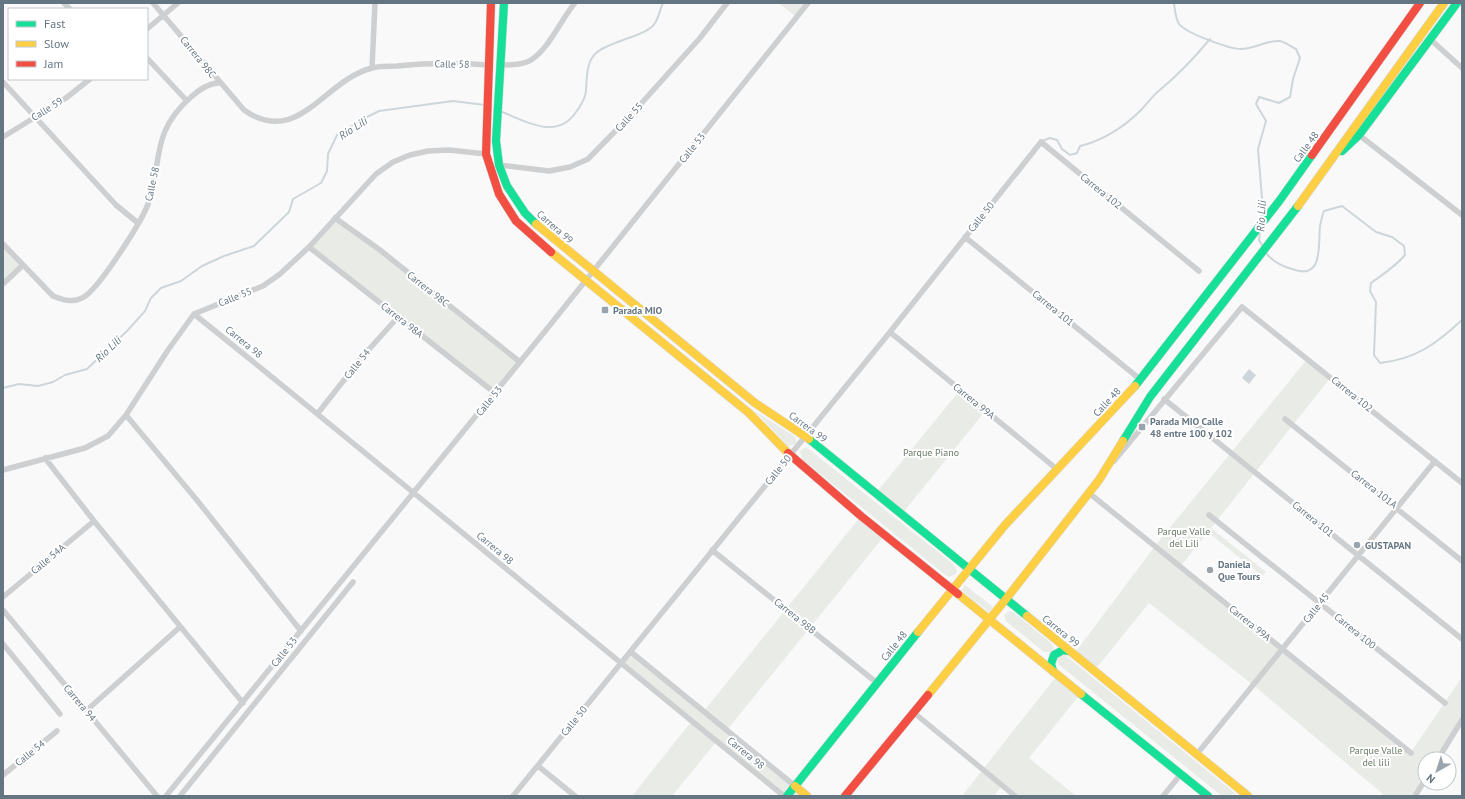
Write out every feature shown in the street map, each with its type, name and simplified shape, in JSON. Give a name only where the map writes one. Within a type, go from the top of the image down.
[{"type":"main road","points":[[491,3],[486,154],[499,194],[516,221],[749,413],[790,455],[861,516],[1208,796]]},
{"type":"main road","name":"Carrera 99","points":[[504,3],[496,142],[499,165],[507,186],[525,213],[593,272],[755,403],[805,436],[1248,796]]},
{"type":"main road","name":"Calle 48","points":[[787,796],[1005,525],[1141,380],[1311,157],[1420,3]]},
{"type":"main road","points":[[845,796],[912,712],[1006,599],[1099,480],[1150,397],[1207,326],[1326,167],[1444,3]]},
{"type":"main road","points":[[1326,167],[1359,135],[1457,3]]},
{"type":"main road","points":[[1053,671],[1051,664],[1054,655],[1063,650],[1069,651]]},
{"type":"main road","name":"Carrera 98","points":[[795,786],[807,796]]},
{"type":"street","name":"Carrera 98C","points":[[153,3],[219,83],[244,110],[254,117],[265,121],[288,121],[299,116],[308,109]]},
{"type":"street","points":[[148,28],[178,3]]},
{"type":"street","points":[[372,68],[375,3]]},
{"type":"street","points":[[501,65],[514,65],[532,60],[544,47],[575,3]]},
{"type":"street","name":"Calle 55","points":[[499,165],[550,171],[570,167],[588,159],[630,116],[712,25],[727,3]]},
{"type":"street","name":"Calle 53","points":[[166,796],[593,272],[808,3]]},
{"type":"street","points":[[1430,39],[1462,68]]},
{"type":"street","points":[[148,59],[186,101]]},
{"type":"street","name":"Calle 58","points":[[308,109],[340,84],[372,68],[421,63],[488,65]]},
{"type":"street","name":"Calle 59","points":[[3,138],[66,98],[89,80]]},
{"type":"street","points":[[3,82],[34,118],[116,205],[138,223]]},
{"type":"street","name":"Calle 58","points":[[22,266],[53,296],[64,300],[74,301],[91,293],[138,223],[151,194],[162,136],[170,121],[186,101],[206,86],[219,83]]},
{"type":"street","points":[[1359,135],[1462,215]]},
{"type":"street","name":"Calle 50","points":[[513,796],[890,332],[1041,142]]},
{"type":"street","name":"Carrera 102","points":[[1041,142],[1199,271]]},
{"type":"street","name":"Calle 55","points":[[194,314],[263,286],[280,274],[309,247],[376,174],[393,162],[410,155],[428,151],[449,150],[486,154]]},
{"type":"street","name":"Carrera 98C","points":[[336,218],[380,250],[520,362]]},
{"type":"street","name":"Carrera 101","points":[[966,237],[1141,380]]},
{"type":"street","points":[[3,244],[22,266],[3,284]]},
{"type":"street","name":"Carrera 98A","points":[[309,247],[495,393]]},
{"type":"street","name":"Carrera 102","points":[[1164,399],[1242,307],[1462,483]]},
{"type":"street","points":[[3,470],[85,448],[108,436],[126,415],[168,350],[194,314]]},
{"type":"street","name":"Carrera 98","points":[[194,314],[318,413],[620,664],[784,796]]},
{"type":"street","name":"Calle 54","points":[[318,413],[363,356],[398,317]]},
{"type":"street","name":"Carrera 99A","points":[[890,332],[1058,470]]},
{"type":"street","points":[[1099,480],[1164,399]]},
{"type":"street","name":"Carrera 101","points":[[1164,399],[1462,639]]},
{"type":"street","points":[[126,415],[196,499],[301,631]]},
{"type":"street","name":"Carrera 101A","points":[[1285,419],[1462,561]]},
{"type":"street","points":[[45,458],[94,521],[243,703]]},
{"type":"street","name":"Calle 45","points":[[1197,754],[1435,461]]},
{"type":"street","name":"Carrera 99A","points":[[1089,493],[1411,753]]},
{"type":"street","name":"Carrera 100","points":[[1209,515],[1445,703]]},
{"type":"street","name":"Calle 54A","points":[[3,596],[94,521]]},
{"type":"street","name":"Carrera 98B","points":[[712,550],[877,683]]},
{"type":"street","name":"Calle 53","points":[[180,796],[353,582]]},
{"type":"street","name":"Carrera 94","points":[[3,610],[157,796]]},
{"type":"street","points":[[87,710],[180,627]]},
{"type":"street","points":[[3,644],[60,714]]},
{"type":"street","name":"Carrera 98","points":[[631,652],[795,786]]},
{"type":"street","points":[[912,712],[1015,796]]},
{"type":"street","points":[[1444,751],[1460,728],[1462,720]]},
{"type":"street","name":"Calle 54","points":[[3,775],[57,731]]},
{"type":"street","points":[[538,766],[576,796]]},
{"type":"street","points":[[1163,796],[1181,774]]},
{"type":"green space","points":[[779,3],[808,3],[796,17]]},
{"type":"green space","points":[[335,218],[520,362],[495,393],[309,247]]},
{"type":"green space","points":[[3,244],[22,266],[3,284]]},
{"type":"green space","points":[[1308,358],[1331,377],[1211,528],[1266,572],[1262,576],[1208,532],[1180,567],[1411,752],[1462,677],[1462,720],[1443,751],[1417,751],[1418,791],[1415,796],[1382,796],[1383,794],[1253,685],[1149,603],[1094,671],[1074,654],[1155,546]]},
{"type":"green space","name":"Parque Piano","points":[[960,390],[986,410],[902,514],[876,493]]},
{"type":"green space","points":[[755,411],[794,436],[796,439],[796,444],[788,446]]},
{"type":"green space","points":[[806,447],[953,564],[957,570],[956,574],[949,577],[944,574],[802,459],[800,451]]},
{"type":"green space","points":[[861,516],[885,535],[727,730],[807,796],[784,796],[716,742],[672,796],[632,796],[691,722],[620,664],[631,652],[704,711]]},
{"type":"green space","points":[[965,585],[993,607],[989,612],[961,590]]},
{"type":"green space","points":[[1009,611],[1013,612],[1051,643],[1054,648],[1052,652],[1044,652],[1006,621],[1004,615]]},
{"type":"green space","points":[[1063,654],[1236,794],[1222,796],[1058,664],[1057,658]]},
{"type":"green space","points":[[1058,674],[1081,693],[1029,758],[1076,796],[1015,796],[1002,785],[994,796],[962,796]]},
{"type":"shaded area","points":[[1249,369],[1256,375],[1249,384],[1242,378]]},
{"type":"waterway","name":"Río Lili","points":[[500,111],[540,126],[550,127],[560,125],[568,121],[578,110],[584,99],[590,61],[596,53],[610,45],[651,28],[656,21],[663,3]]},
{"type":"waterway","name":"Río Lili","points":[[1174,3],[1179,24],[1190,32],[1208,40],[1241,49],[1280,41],[1296,49],[1300,58],[1293,79],[1290,97],[1279,103],[1259,97],[1256,104],[1266,121],[1258,149],[1262,198],[1261,220]]},
{"type":"waterway","points":[[1042,141],[1050,138],[1057,140],[1062,149],[1070,155],[1077,153],[1080,146],[1096,141],[1112,133],[1127,123],[1140,111],[1155,94],[1187,65],[1210,39]]},
{"type":"waterway","name":"Río Lili","points":[[3,388],[19,384],[38,386],[53,382],[65,375],[87,369],[127,331],[145,311],[151,298],[161,288],[181,281],[202,266],[224,256],[254,246],[289,212],[293,199],[321,183],[327,171],[328,154],[337,135],[363,119],[379,111],[453,101],[485,105]]},
{"type":"waterway","name":"Río Lili","points":[[1266,253],[1274,261],[1284,266],[1302,271],[1310,270],[1314,266],[1319,251],[1320,226],[1324,211],[1342,206],[1376,232],[1392,237],[1404,246],[1405,255],[1393,267],[1371,283],[1370,291],[1376,302],[1374,355],[1380,363],[1404,358],[1425,349],[1462,320]]},
{"type":"waterway","name":"Río Lili","points":[[1260,231],[1259,240],[1263,247]]},
{"type":"traffic: fast","points":[[504,3],[496,141],[499,165],[507,186],[525,213],[536,224]]},
{"type":"traffic: fast","points":[[1342,151],[1359,135],[1457,3]]},
{"type":"traffic: fast","points":[[1135,386],[1280,200],[1312,155]]},
{"type":"traffic: fast","points":[[1123,441],[1150,397],[1298,206]]},
{"type":"traffic: fast","points":[[809,439],[1027,616]]},
{"type":"traffic: fast","points":[[787,796],[918,632]]},
{"type":"traffic: fast","points":[[1053,671],[1051,664],[1054,655],[1063,650],[1069,651]]},
{"type":"traffic: fast","points":[[1081,694],[1208,796]]},
{"type":"traffic: slow","points":[[1298,206],[1444,3]]},
{"type":"traffic: slow","points":[[536,224],[755,403],[809,439]]},
{"type":"traffic: slow","points":[[551,252],[749,413],[788,453]]},
{"type":"traffic: slow","points":[[918,632],[1005,525],[1135,386]]},
{"type":"traffic: slow","points":[[928,695],[1006,599],[1099,480],[1123,441]]},
{"type":"traffic: slow","points":[[958,594],[1081,694]]},
{"type":"traffic: slow","points":[[1027,616],[1248,796]]},
{"type":"traffic: slow","points":[[795,786],[807,796]]},
{"type":"traffic: jam","points":[[491,3],[486,154],[499,194],[516,221],[551,252]]},
{"type":"traffic: jam","points":[[1312,155],[1420,3]]},
{"type":"traffic: jam","points":[[788,453],[861,516],[958,594]]},
{"type":"traffic: jam","points":[[845,796],[928,695]]},
{"type":"place","name":"Parada MIO","points":[[605,310]]},
{"type":"place","name":"Parada MIO Calle 48 entre 100 y 102","points":[[1142,427]]},
{"type":"place","name":"GUSTAPAN","points":[[1357,545]]},
{"type":"place","name":"Daniela Que Tours","points":[[1210,570]]},
{"type":"park label","name":"Parque Valle del Lili","points":[[1184,536]]},
{"type":"park label","name":"Parque Valle del lili","points":[[1376,756]]}]
